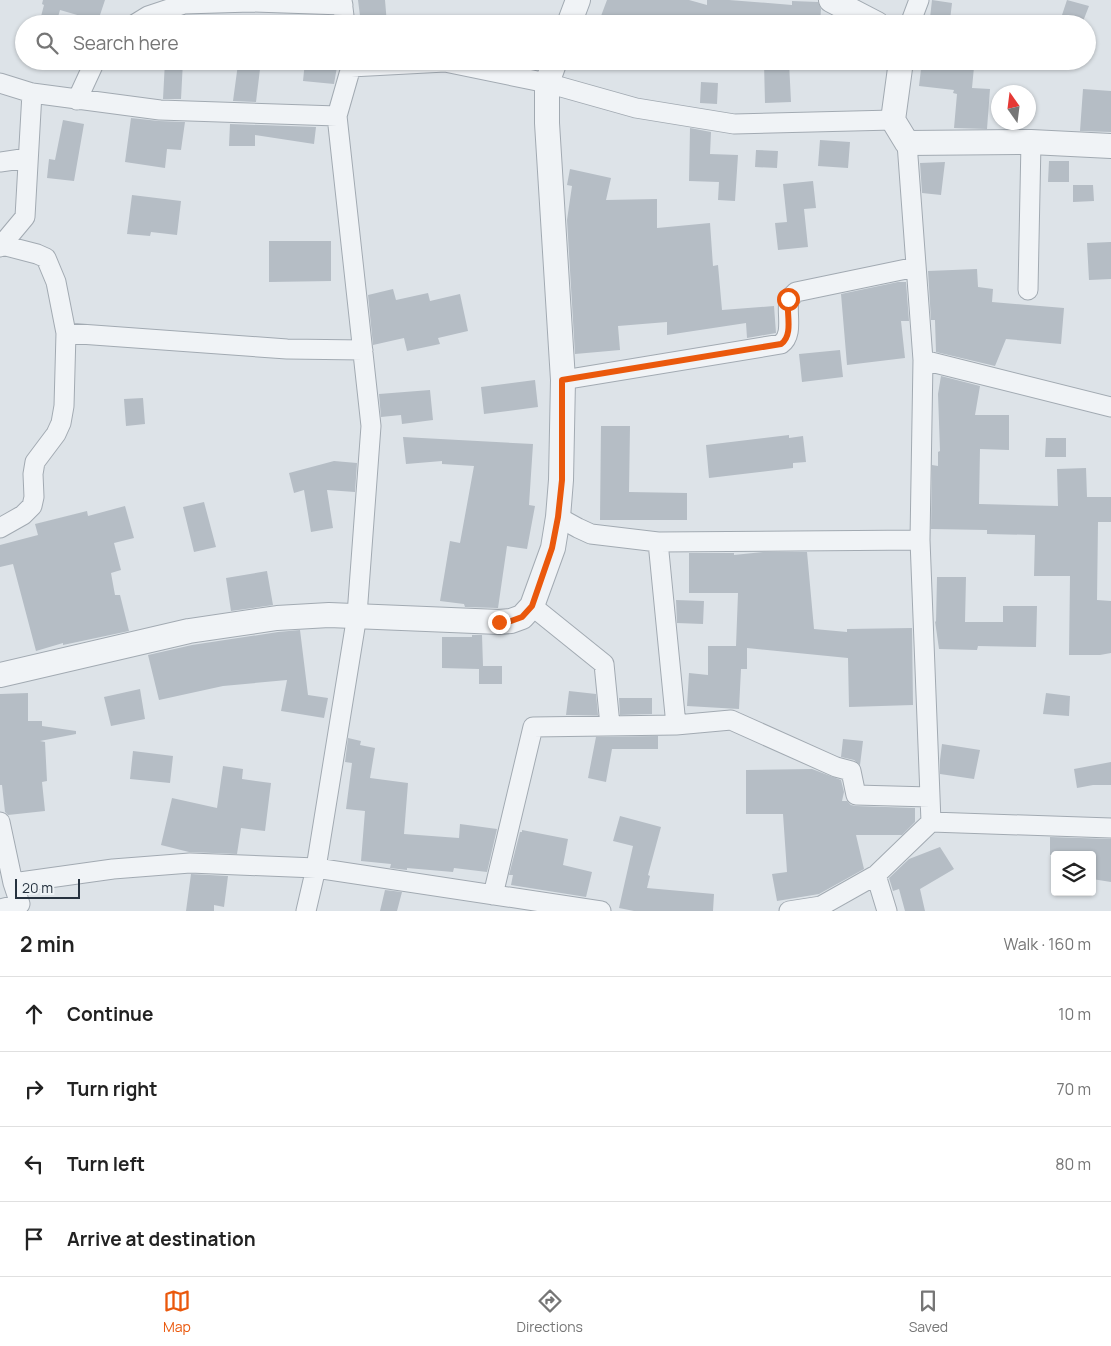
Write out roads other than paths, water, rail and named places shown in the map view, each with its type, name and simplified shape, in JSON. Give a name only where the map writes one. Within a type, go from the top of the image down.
[{"type":"street","points":[[573,15],[578,0]]},
{"type":"street","points":[[831,0],[860,15]]},
{"type":"street","points":[[913,15],[918,0]]},
{"type":"street","points":[[151,15],[184,2],[343,2],[344,15]]},
{"type":"street","points":[[77,100],[91,70]]},
{"type":"street","points":[[306,911],[316,868],[357,615],[371,426],[337,116],[348,70]]},
{"type":"street","points":[[531,70],[552,72],[636,108],[734,124],[893,120]]},
{"type":"street","points":[[900,70],[893,120],[907,143],[923,360],[920,540],[931,822]]},
{"type":"street","points":[[0,675],[189,631],[277,618],[357,615],[499,622],[511,621],[522,617],[532,606],[552,548],[562,480],[562,380],[547,123],[552,72]]},
{"type":"street","points":[[0,83],[32,93],[160,110],[337,116]]},
{"type":"street","points":[[0,528],[24,515],[32,506],[35,462],[56,434],[61,423],[64,406],[66,334],[56,282],[46,258],[37,254],[1,246],[25,217],[32,93]]},
{"type":"street","points":[[907,143],[1031,142],[1111,146]]},
{"type":"street","points":[[1028,290],[1031,142]]},
{"type":"street","points":[[0,162],[28,158]]},
{"type":"street","points":[[562,380],[781,344],[788,335],[788,299],[796,292],[916,267]]},
{"type":"street","points":[[66,334],[287,349],[363,350]]},
{"type":"street","points":[[923,360],[1111,407]]},
{"type":"street","points":[[558,517],[591,534],[658,542],[920,540]]},
{"type":"street","points":[[658,542],[676,725]]},
{"type":"street","points":[[532,606],[604,664],[610,725]]},
{"type":"street","points":[[492,895],[532,727],[676,725],[731,720],[836,768],[852,771],[856,795],[930,797]]},
{"type":"street","points":[[0,822],[13,883],[20,904],[0,909]]},
{"type":"street","points":[[789,911],[821,906],[876,875],[931,822],[1111,828]]},
{"type":"street","points":[[13,883],[190,862],[316,868],[572,909],[601,911]]},
{"type":"street","points":[[876,875],[887,911]]}]
